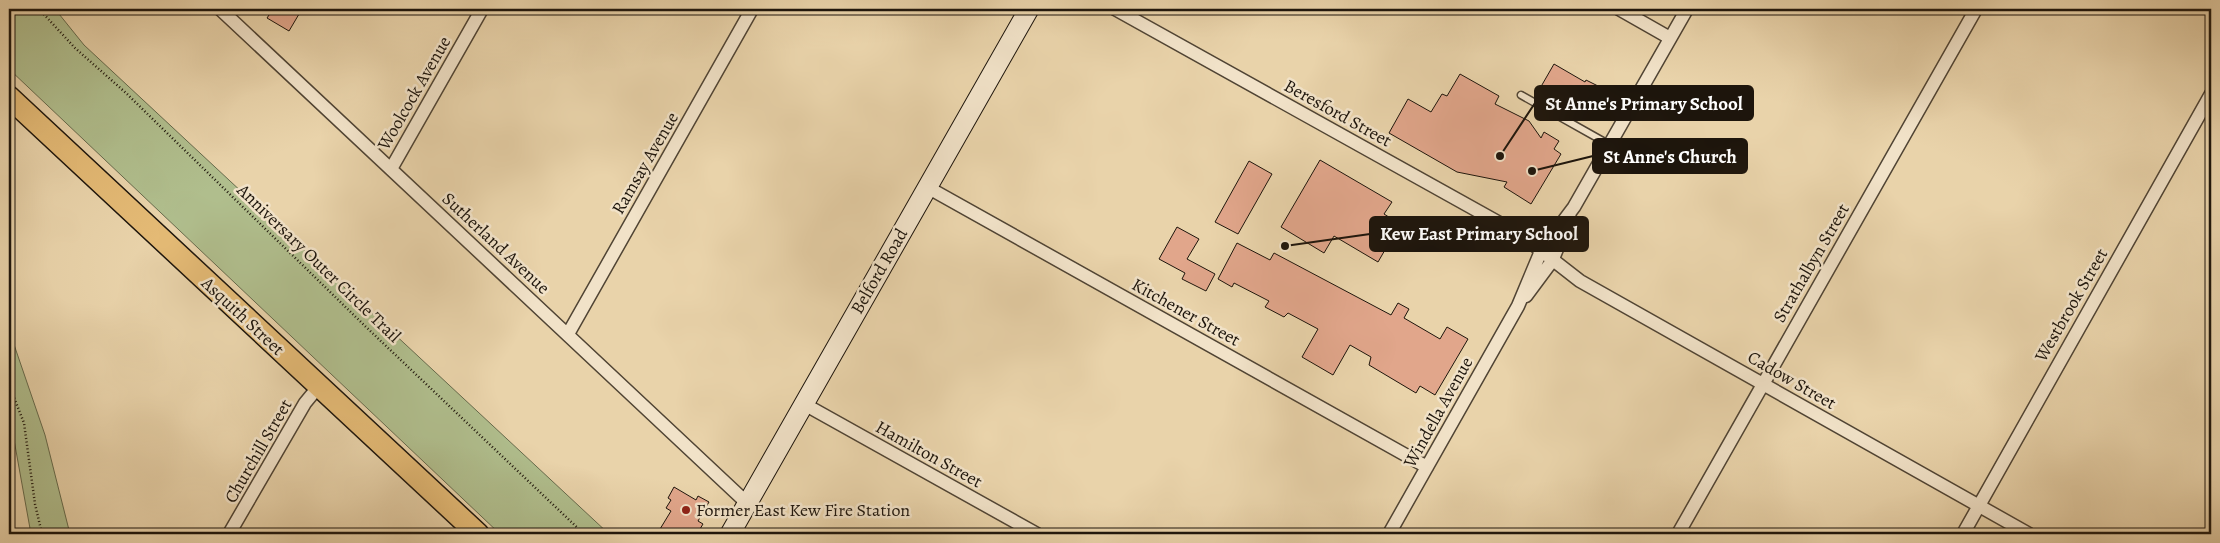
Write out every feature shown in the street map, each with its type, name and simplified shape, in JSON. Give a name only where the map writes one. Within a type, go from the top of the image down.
[{"type":"main road","name":"Asquith Street","points":[[9,97],[478,534]]},
{"type":"street","name":"Sutherland Avenue","points":[[220,9],[748,504]]},
{"type":"street","name":"Woolcock Avenue","points":[[391,169],[482,9]]},
{"type":"street","name":"Ramsay Avenue","points":[[568,334],[752,9]]},
{"type":"street","name":"Belford Road","points":[[730,534],[1028,9]]},
{"type":"street","name":"Beresford Street","points":[[1115,9],[1521,235],[1541,251]]},
{"type":"street","points":[[1618,9],[1670,38]]},
{"type":"street","name":"Windella Avenue","points":[[1389,534],[1518,306],[1541,251],[1574,207],[1687,9]]},
{"type":"street","name":"Strathalbyn Street","points":[[1678,534],[1976,9]]},
{"type":"street","name":"Westbrook Street","points":[[1963,534],[2211,94]]},
{"type":"street","name":"Kitchener Street","points":[[927,187],[1427,467]]},
{"type":"street","name":"Windella Avenue","points":[[1518,306],[1552,261],[1574,207]]},
{"type":"street","name":"Cadow Street","points":[[1541,251],[1580,281],[2029,534]]},
{"type":"street","name":"Churchill Street","points":[[229,534],[305,403],[319,386]]},
{"type":"street","name":"Hamilton Street","points":[[804,404],[1037,534]]},
{"type":"lane","points":[[1521,95],[1610,145]]},
{"type":"path","name":"Anniversary Outer Circle Trail","points":[[39,9],[75,48],[126,93],[365,326],[584,534]]},
{"type":"path","points":[[9,385],[24,423],[34,504],[42,534]]},
{"type":"green space","points":[[9,9],[55,9],[84,45],[609,534],[500,534],[9,69]]},
{"type":"green space","points":[[9,330],[45,435],[70,534],[31,534],[9,412]]},
{"type":"building","points":[[273,9],[302,9],[289,31],[267,18]]},
{"type":"building","points":[[1554,64],[1585,82],[1586,80],[1598,86],[1578,121],[1535,97]]},
{"type":"building","points":[[1460,74],[1499,96],[1495,104],[1529,121],[1541,138],[1544,132],[1559,141],[1554,149],[1561,154],[1531,204],[1504,187],[1507,182],[1457,172],[1389,133],[1408,99],[1431,112],[1442,94],[1447,96]]},
{"type":"building","points":[[1320,160],[1392,202],[1384,214],[1400,224],[1378,262],[1334,236],[1324,253],[1281,227]]},
{"type":"building","points":[[1249,161],[1272,174],[1238,234],[1215,222]]},
{"type":"building","points":[[1177,227],[1199,239],[1187,259],[1215,274],[1206,291],[1182,279],[1185,273],[1159,259]]},
{"type":"building","points":[[1237,243],[1270,260],[1274,253],[1391,315],[1398,303],[1409,309],[1404,318],[1440,339],[1447,327],[1468,339],[1435,395],[1420,386],[1416,393],[1369,365],[1371,357],[1350,345],[1333,375],[1302,357],[1318,329],[1288,313],[1284,317],[1265,307],[1269,301],[1234,283],[1232,287],[1218,279]]},
{"type":"building","name":"Former East Kew Fire Station","points":[[674,487],[696,500],[698,496],[709,502],[698,521],[703,524],[697,534],[657,534],[671,511],[666,508],[671,500],[668,498]]},
{"type":"place","name":"St Anne's Primary School","points":[[1500,156]]},
{"type":"place","name":"St Anne's Church","points":[[1532,171]]},
{"type":"place","name":"Kew East Primary School","points":[[1285,246]]},
{"type":"place","name":"Former East Kew Fire Station","points":[[686,510]]}]
